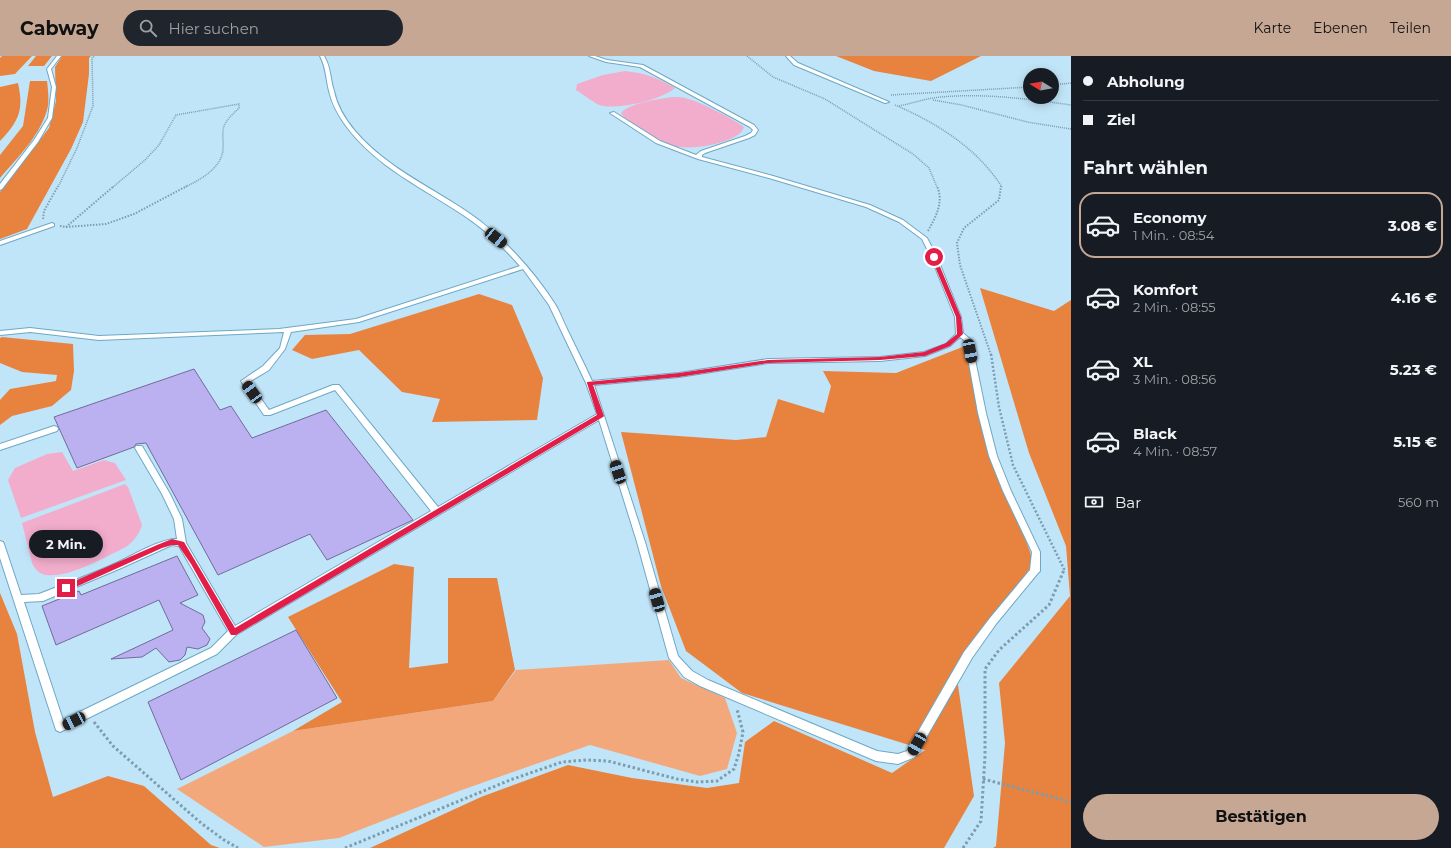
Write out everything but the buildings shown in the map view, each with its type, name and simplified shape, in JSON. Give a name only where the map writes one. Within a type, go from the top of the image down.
[{"type":"lane","points":[[0,188],[36,141],[50,118],[54,87],[49,69],[59,56]]},
{"type":"lane","points":[[322,56],[327,64],[331,90],[336,107],[347,125],[365,144],[388,164],[462,212],[507,247],[552,305],[590,383],[641,542],[674,658],[688,674],[704,683],[876,756],[898,759],[911,754],[968,655],[993,621],[1035,571],[1036,552],[1007,491],[994,456],[982,413],[968,340],[960,334],[958,317],[934,257],[924,238],[901,221],[868,206],[771,177],[700,158],[658,142],[612,113]]},
{"type":"lane","points":[[591,56],[606,61],[640,66],[752,126],[756,130],[753,134],[747,137],[703,152],[699,155],[700,158]]},
{"type":"lane","points":[[788,56],[796,64],[887,102]]},
{"type":"lane","points":[[0,243],[52,224]]},
{"type":"lane","points":[[0,328],[99,338],[288,330],[358,321],[524,267]]},
{"type":"lane","points":[[0,333],[30,330]]},
{"type":"lane","points":[[288,330],[283,348],[266,368],[245,381],[267,413],[336,387],[437,512]]},
{"type":"lane","points":[[590,383],[679,375],[768,361],[880,359],[925,354],[948,345],[960,334]]},
{"type":"lane","points":[[0,544],[60,727],[214,651],[233,632],[601,416]]},
{"type":"lane","points":[[0,447],[54,429]]},
{"type":"lane","points":[[139,448],[166,494],[178,519],[182,543],[233,632]]},
{"type":"lane","points":[[17,598],[40,598],[109,570],[160,546],[172,542],[182,543]]},
{"type":"path","points":[[66,226],[145,160],[159,145],[176,115],[239,104],[239,108],[225,123],[223,128],[223,151],[216,166],[196,181],[134,214],[106,224],[66,226],[42,222],[44,211],[52,199],[77,148],[94,106],[92,58],[94,56]]},
{"type":"path","points":[[747,56],[773,77],[825,100],[850,114],[913,154],[928,168],[940,193],[940,202],[938,213],[924,238]]},
{"type":"path","points":[[1059,85],[1071,84]]},
{"type":"path","points":[[872,96],[1023,87]]},
{"type":"path","points":[[898,106],[940,98],[982,96],[1018,98],[1071,105]]},
{"type":"path","points":[[928,100],[948,102],[1027,122],[1071,129]]},
{"type":"path","points":[[345,848],[510,780],[562,762],[586,760],[608,761],[677,779],[697,782],[717,781],[734,769],[740,753],[743,732],[738,711],[732,696]]},
{"type":"path","points":[[87,714],[113,746],[201,823],[224,840],[238,848]]},
{"type":"path","points":[[984,779],[1071,802]]},
{"type":"shaded area","points":[[2,56],[32,56],[15,74],[0,76],[0,58]]},
{"type":"shaded area","points":[[36,56],[52,56],[44,66],[28,66]]},
{"type":"shaded area","points":[[62,56],[91,56],[89,58],[89,74],[83,122],[71,149],[27,229],[0,239],[0,192],[49,128],[56,101],[55,67]]},
{"type":"shaded area","points":[[836,56],[981,56],[931,81],[874,71]]},
{"type":"shaded area","points":[[625,71],[651,76],[675,88],[651,100],[630,105],[611,107],[596,103],[576,90],[577,84],[603,75]]},
{"type":"shaded area","points":[[30,81],[47,81],[48,106],[45,116],[35,136],[0,178],[0,155],[23,126]]},
{"type":"shaded area","points":[[18,83],[20,92],[20,108],[18,115],[12,127],[0,141],[0,87]]},
{"type":"shaded area","points":[[672,97],[693,100],[744,127],[740,133],[728,140],[704,146],[679,147],[658,140],[630,122],[621,113],[637,104]]},
{"type":"shaded area","points":[[980,288],[1054,311],[1071,300],[1071,848],[993,848],[996,846],[1005,743],[999,683],[1070,596],[1066,546],[1029,453]]},
{"type":"shaded area","points":[[479,294],[512,305],[543,378],[537,420],[432,422],[440,399],[402,392],[359,350],[312,359],[292,350],[305,335],[350,334]]},
{"type":"shaded area","points":[[0,338],[73,344],[74,371],[71,390],[52,406],[12,416],[0,425],[0,400],[10,389],[56,381],[57,375],[22,372],[0,363]]},
{"type":"shaded area","points":[[965,346],[989,438],[1034,563],[993,618],[957,678],[974,796],[944,848],[370,848],[481,797],[568,765],[632,778],[707,788],[739,783],[745,742],[774,721],[892,773],[925,750],[742,693],[686,651],[661,586],[621,432],[736,440],[766,437],[778,399],[824,413],[831,386],[823,371],[896,373]]},
{"type":"shaded area","points":[[62,452],[73,471],[104,460],[115,463],[126,480],[21,518],[8,480],[15,468],[47,454]]},
{"type":"shaded area","points":[[125,484],[128,487],[142,525],[138,535],[126,547],[87,566],[66,573],[46,575],[41,574],[34,567],[22,523]]},
{"type":"shaded area","points":[[394,564],[414,567],[409,668],[448,663],[448,578],[497,578],[515,670],[493,701],[293,731],[342,702],[288,617]]},
{"type":"shaded area","points":[[0,593],[17,634],[35,732],[53,797],[108,776],[144,786],[211,845],[220,848],[0,848]]},
{"type":"shaded area","points":[[669,660],[681,678],[725,698],[737,733],[727,769],[700,776],[590,745],[459,791],[339,838],[264,847],[177,789],[293,731],[493,701],[516,670]]},
{"type":"route","points":[[66,588],[116,567],[160,546],[172,542],[179,542],[182,543],[194,562],[218,608],[233,632],[601,416],[590,383],[679,375],[768,361],[880,359],[925,354],[948,345],[960,334],[958,317],[934,257]]}]
